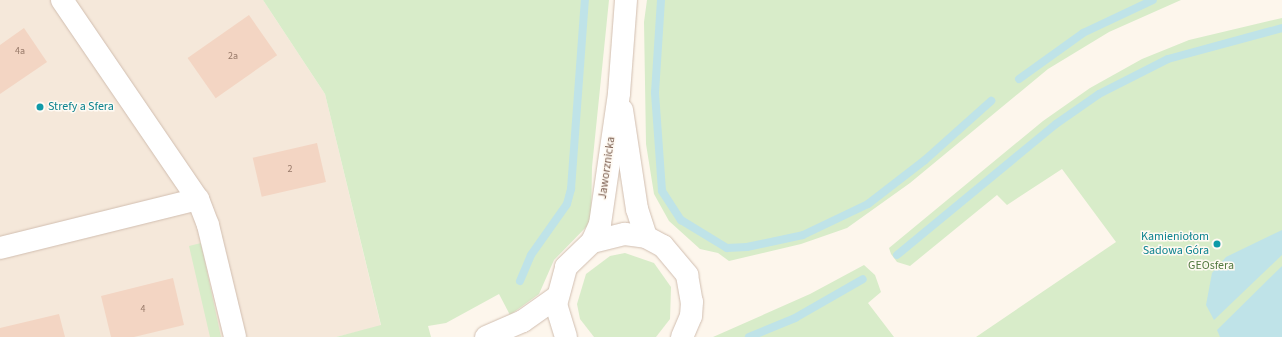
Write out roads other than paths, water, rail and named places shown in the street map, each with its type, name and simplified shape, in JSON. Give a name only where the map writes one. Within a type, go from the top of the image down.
[{"type":"street","points":[[62,0],[198,199],[208,225],[235,337]]},
{"type":"street","name":"Jaworznicka","points":[[592,242],[600,224],[619,93],[626,0]]},
{"type":"street","name":"Jaworznicka","points":[[619,93],[637,209],[646,237]]},
{"type":"street","points":[[0,248],[198,199]]},
{"type":"street","points":[[566,337],[559,321],[557,297],[566,267],[592,242],[625,234],[646,237],[663,246],[687,275],[692,302],[691,316],[682,337]]},
{"type":"street","points":[[486,337],[530,318],[557,297]]},
{"type":"water","points":[[1282,230],[1282,255],[1214,320],[1206,305],[1212,273],[1226,257]]},
{"type":"water","points":[[1282,266],[1282,337],[1220,337],[1217,330]]},
{"type":"waterway","points":[[520,281],[531,255],[567,204],[571,189],[585,0]]},
{"type":"waterway","points":[[661,0],[655,93],[662,191],[681,220],[727,248],[747,247],[803,235],[868,204],[925,160],[991,101]]},
{"type":"waterway","points":[[1019,79],[1083,33],[1153,0]]},
{"type":"waterway","points":[[897,255],[1056,124],[1099,94],[1168,59],[1282,28]]},
{"type":"waterway","points":[[749,337],[795,318],[863,279]]},
{"type":"place","name":"Strefy a Sfera","points":[[40,107]]},
{"type":"place","name":"Kamieniołom Sadowa Góra","points":[[1217,244]]},
{"type":"park label","name":"GEOsfera","points":[[1211,266]]}]
